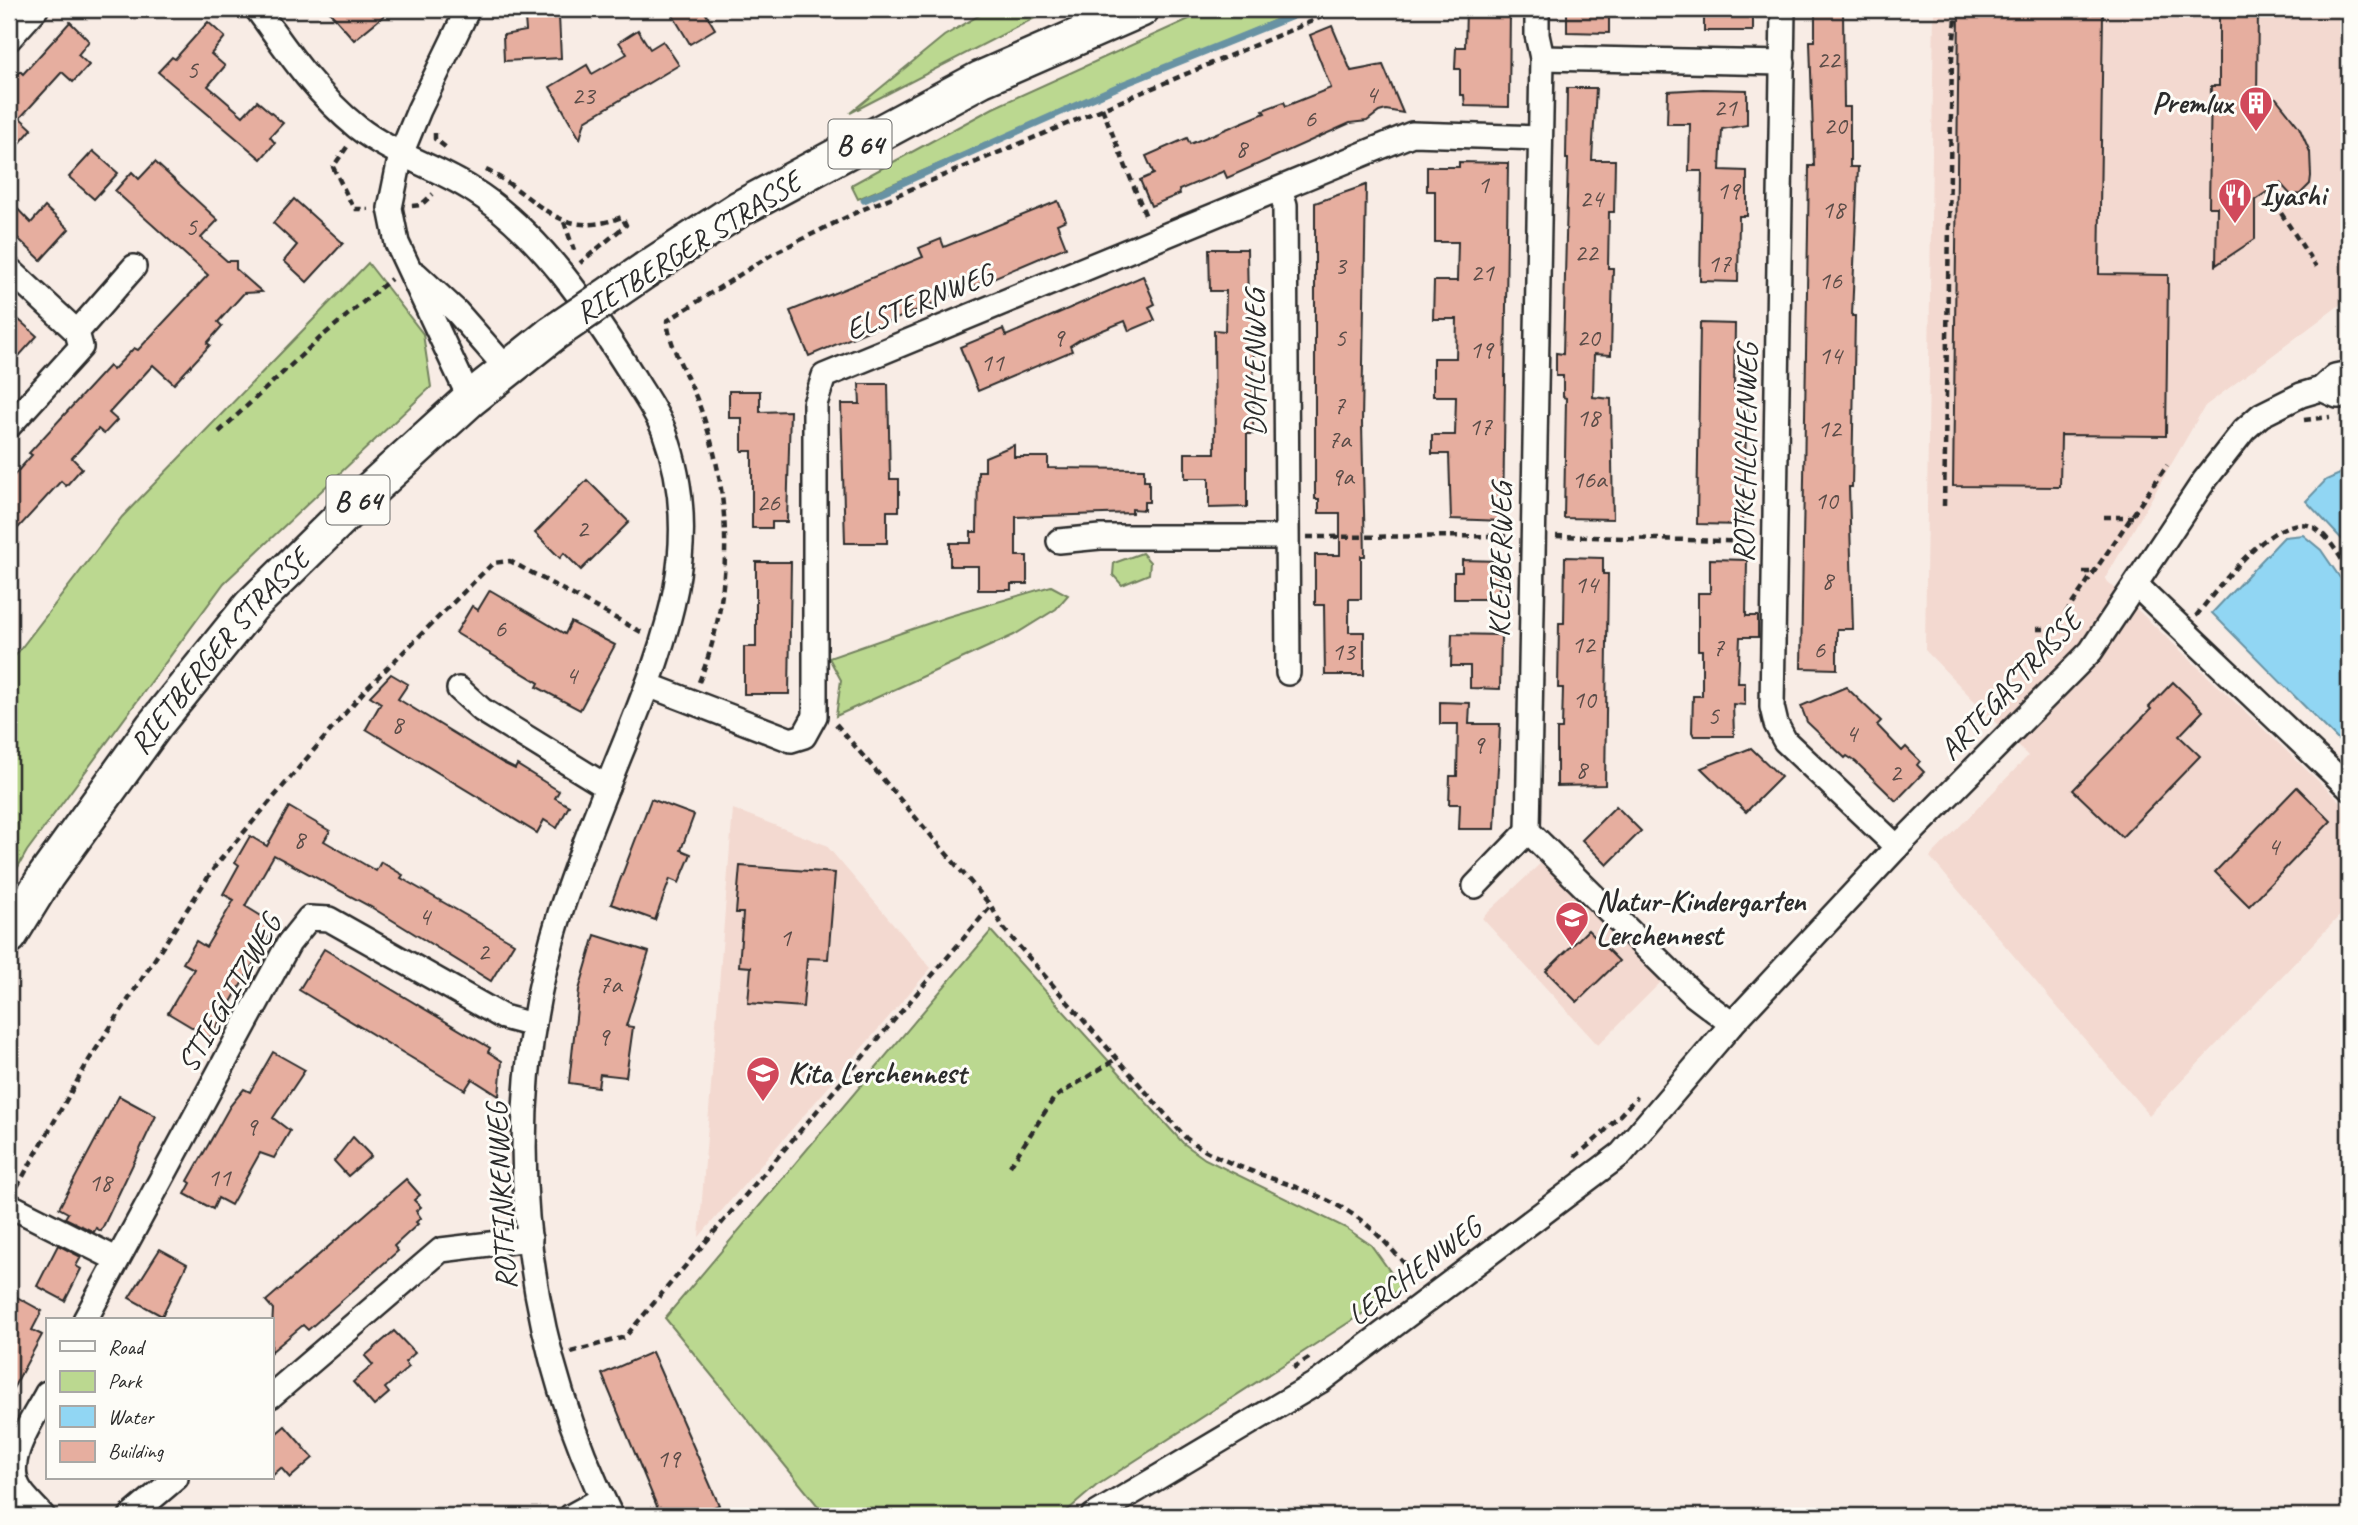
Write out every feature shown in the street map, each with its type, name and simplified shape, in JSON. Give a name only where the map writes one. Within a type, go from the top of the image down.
[{"type":"main road","name":"RIETBERGER STRASSE","points":[[9,936],[46,876],[154,726],[251,606],[356,503],[470,399],[552,334],[739,209],[981,79],[1141,9]]},
{"type":"street","points":[[9,39],[36,9]]},
{"type":"street","name":"ROTFINKENWEG","points":[[257,9],[311,83],[361,130],[401,154],[471,188],[512,218],[542,249],[617,351],[664,432],[679,499],[682,548],[669,627],[561,911],[533,1025],[522,1125],[530,1239],[537,1296],[550,1358],[583,1456],[607,1507]]},
{"type":"street","points":[[468,9],[431,82],[401,154],[390,208],[397,243],[470,399]]},
{"type":"street","name":"KLEIBERWEG","points":[[1528,831],[1542,58],[1537,35],[1537,9]]},
{"type":"street","name":"ROTKEHLCHENWEG","points":[[1783,9],[1772,708],[1776,724],[1785,741],[1897,847]]},
{"type":"street","points":[[1542,58],[1783,63]]},
{"type":"street","name":"ELSTERNWEG","points":[[815,716],[815,404],[824,376],[1412,134],[1540,138]]},
{"type":"street","name":"DOHLENWEG","points":[[1280,189],[1285,205],[1288,673]]},
{"type":"street","points":[[77,332],[134,267]]},
{"type":"street","points":[[410,268],[457,312],[508,370]]},
{"type":"street","points":[[9,269],[77,332],[80,347],[9,426]]},
{"type":"street","name":"ARTEGASTRASSE","points":[[1732,1024],[1897,847],[2091,651],[2137,586],[2204,481],[2244,430],[2260,415],[2301,395],[2321,389],[2336,376],[2349,373]]},
{"type":"street","points":[[2321,389],[2337,396],[2349,396]]},
{"type":"street","points":[[1059,541],[1100,537],[1286,537]]},
{"type":"street","points":[[2137,586],[2349,788]]},
{"type":"street","points":[[648,685],[791,740],[804,736],[815,716]]},
{"type":"street","points":[[459,689],[482,710],[607,787]]},
{"type":"street","points":[[1475,886],[1528,831],[1695,995],[1732,1024]]},
{"type":"street","name":"STIEGLITZWEG","points":[[86,1318],[116,1258],[289,943],[309,918],[329,919],[503,1017],[533,1025]]},
{"type":"street","name":"LERCHENWEG","points":[[1093,1516],[1320,1381],[1620,1154],[1732,1024]]},
{"type":"street","points":[[12,1198],[116,1258]]},
{"type":"street","points":[[273,1394],[441,1250],[530,1239]]},
{"type":"street","points":[[44,1516],[18,1487],[13,1468],[19,1447],[46,1395]]},
{"type":"street","points":[[131,1516],[174,1480]]},
{"type":"street","points":[[571,1516],[607,1507]]},
{"type":"path","points":[[691,701],[707,662],[723,594],[725,540],[719,469],[701,410],[669,338],[667,321],[774,253],[835,223],[1101,108],[1341,9]]},
{"type":"path","points":[[1944,506],[1952,58],[1957,9]]},
{"type":"path","points":[[1101,108],[1156,239]]},
{"type":"path","points":[[484,168],[564,222],[587,226],[622,217],[626,225],[577,266]]},
{"type":"path","points":[[2268,193],[2316,267]]},
{"type":"path","points":[[564,222],[574,252]]},
{"type":"path","points":[[219,432],[320,338],[381,286],[410,268]]},
{"type":"path","points":[[2293,426],[2303,420],[2338,416]]},
{"type":"path","points":[[2037,629],[2055,629],[2166,465]]},
{"type":"path","points":[[2104,517],[2133,517]]},
{"type":"path","points":[[2185,630],[2231,573],[2280,527],[2297,522],[2318,529],[2349,570]]},
{"type":"path","points":[[12,1198],[89,1060],[216,865],[365,690],[493,563],[510,561],[650,636],[651,629]]},
{"type":"path","points":[[2083,572],[2096,572]]},
{"type":"path","points":[[815,716],[836,723],[991,906],[1004,929],[1186,1138],[1208,1155],[1322,1198],[1358,1218],[1381,1238],[1435,1296]]},
{"type":"path","points":[[550,1358],[625,1337],[991,906]]},
{"type":"path","points":[[1010,1166],[1054,1098],[1116,1059]]},
{"type":"path","points":[[1571,1161],[1602,1134],[1640,1093]]},
{"type":"path","points":[[1287,1372],[1321,1350]]},
{"type":"shaded area","points":[[1934,9],[2349,9],[2349,298],[2205,406],[2105,579],[2349,810],[2349,906],[2149,1115],[1930,857],[2028,756],[1925,650]]},
{"type":"shaded area","name":"Kita Lerchennest","points":[[733,809],[826,845],[931,968],[699,1237]]},
{"type":"shaded area","name":"Natur-Kindergarten Lerchennest","points":[[1543,861],[1665,978],[1598,1045],[1482,918]]},
{"type":"green space","points":[[990,9],[1052,9],[850,113],[944,36]]},
{"type":"green space","points":[[1211,9],[1301,9],[858,199],[851,185],[993,108]]},
{"type":"green space","points":[[368,263],[423,334],[431,387],[224,583],[27,851],[9,883],[9,664],[122,517]]},
{"type":"green space","points":[[1142,553],[1150,562],[1149,574],[1122,585],[1113,575],[1114,563]]},
{"type":"green space","points":[[1051,586],[1068,595],[1056,609],[1014,635],[836,716],[841,680],[829,658],[947,617]]},
{"type":"green space","points":[[991,931],[1183,1143],[1205,1159],[1346,1228],[1371,1245],[1402,1288],[1096,1486],[1061,1516],[826,1516],[665,1318]]},
{"type":"water","points":[[2349,473],[2349,547],[2306,501],[2326,480]]},
{"type":"water","points":[[2303,535],[2321,550],[2349,591],[2349,751],[2212,613],[2284,537]]},
{"type":"building","points":[[327,9],[392,9],[354,40]]},
{"type":"building","points":[[669,9],[703,9],[715,29],[690,44]]},
{"type":"building","points":[[1466,9],[1510,9],[1509,107],[1465,106],[1464,95],[1460,95],[1460,69],[1455,69],[1456,47],[1465,47]]},
{"type":"building","points":[[1567,9],[1609,9],[1609,33],[1567,32]]},
{"type":"building","points":[[1704,9],[1753,9],[1753,31],[1704,31]]},
{"type":"building","points":[[1815,9],[1843,9],[1844,107],[1850,107],[1850,167],[1858,167],[1852,316],[1855,316],[1852,487],[1849,487],[1853,629],[1837,629],[1837,669],[1801,668],[1809,166],[1814,166],[1810,41],[1815,41]]},
{"type":"building","name":"Premlux","points":[[2219,9],[2258,9],[2257,97],[2276,98],[2299,127],[2310,152],[2311,176],[2310,184],[2300,194],[2291,195],[2280,183],[2255,200],[2255,239],[2216,265],[2217,207],[2209,207],[2211,86],[2219,86]]},
{"type":"building","points":[[1959,12],[2103,14],[2099,274],[2168,275],[2166,436],[2061,435],[2060,487],[1953,486]]},
{"type":"building","points":[[559,16],[561,58],[504,61],[503,35],[526,31],[525,18]]},
{"type":"building","points":[[70,22],[89,41],[78,55],[89,65],[73,82],[62,72],[20,118],[32,129],[19,144],[9,134],[9,84],[20,71],[23,74]]},
{"type":"building","points":[[208,22],[225,37],[211,54],[225,66],[208,86],[243,116],[257,101],[283,123],[270,137],[275,143],[261,159],[158,72],[172,57],[175,59]]},
{"type":"building","points":[[1332,26],[1351,71],[1383,65],[1403,113],[1386,110],[1379,112],[1367,121],[1350,123],[1227,178],[1224,171],[1179,190],[1180,194],[1151,206],[1140,180],[1154,174],[1146,156],[1187,138],[1190,144],[1265,113],[1263,110],[1284,102],[1286,106],[1331,88],[1310,35]]},
{"type":"building","points":[[638,30],[650,49],[663,41],[679,65],[585,121],[580,139],[550,87],[587,65],[592,74],[627,54],[619,42]]},
{"type":"building","points":[[1567,88],[1596,88],[1592,160],[1615,160],[1614,212],[1609,212],[1608,268],[1613,268],[1611,355],[1594,354],[1593,397],[1611,399],[1613,519],[1564,518],[1566,398],[1563,397],[1563,376],[1556,376],[1556,353],[1563,354]]},
{"type":"building","points":[[1747,90],[1747,125],[1722,129],[1720,170],[1747,171],[1747,216],[1739,216],[1738,282],[1700,281],[1702,171],[1689,171],[1690,124],[1667,124],[1668,91]]},
{"type":"building","points":[[93,151],[118,173],[94,199],[69,177]]},
{"type":"building","points":[[155,162],[218,220],[201,238],[227,261],[236,261],[236,269],[262,292],[244,293],[218,322],[222,326],[207,343],[210,345],[174,384],[153,365],[109,413],[117,420],[104,434],[98,429],[72,458],[82,468],[66,486],[61,481],[9,538],[9,481],[32,455],[29,453],[109,366],[113,370],[134,348],[138,350],[208,275],[115,191],[132,172],[139,179]]},
{"type":"building","points":[[1459,162],[1508,163],[1503,521],[1451,519],[1449,454],[1432,454],[1432,435],[1455,435],[1456,396],[1433,396],[1433,358],[1456,358],[1457,319],[1433,319],[1434,281],[1457,281],[1458,242],[1435,242],[1435,191],[1427,191],[1427,167],[1459,167]]},
{"type":"building","points":[[1366,185],[1362,423],[1365,556],[1361,556],[1361,599],[1349,599],[1349,632],[1364,632],[1364,675],[1325,675],[1324,605],[1315,605],[1315,555],[1340,555],[1340,513],[1319,513],[1319,499],[1315,499],[1315,203]]},
{"type":"building","points":[[294,199],[343,243],[307,282],[284,261],[297,245],[273,223]]},
{"type":"building","points":[[9,200],[31,223],[45,207],[69,229],[41,260],[9,230]]},
{"type":"building","points":[[1058,201],[1066,220],[1057,224],[1066,247],[809,356],[790,311],[923,257],[919,248],[941,239],[944,247]]},
{"type":"building","points":[[1209,249],[1247,249],[1248,307],[1254,307],[1254,331],[1253,434],[1247,434],[1247,507],[1209,508],[1209,478],[1185,478],[1185,453],[1215,453],[1214,330],[1225,331],[1226,291],[1210,291]]},
{"type":"building","points":[[1143,276],[1155,304],[1149,307],[1155,320],[1129,331],[1125,321],[1081,339],[1070,346],[1072,351],[978,391],[960,347],[1003,329],[1006,336]]},
{"type":"building","points":[[9,311],[37,336],[9,367]]},
{"type":"building","points":[[1700,323],[1735,324],[1734,392],[1748,392],[1742,525],[1697,524]]},
{"type":"building","points":[[859,384],[888,384],[890,479],[899,479],[899,511],[887,511],[887,543],[845,543],[841,404],[860,404]]},
{"type":"building","points":[[729,391],[760,391],[760,412],[790,411],[787,522],[772,522],[772,528],[752,528],[752,451],[742,451],[742,418],[729,418]]},
{"type":"building","points":[[1014,445],[1014,457],[1048,457],[1048,468],[1144,469],[1144,481],[1149,481],[1149,502],[1144,502],[1144,510],[1132,509],[1132,513],[1016,517],[1016,556],[1027,556],[1027,584],[1011,584],[1011,590],[978,590],[978,566],[950,566],[950,543],[971,543],[971,532],[977,532],[978,471],[985,471],[985,457]]},
{"type":"building","points":[[587,480],[629,522],[581,570],[564,553],[560,558],[535,533]]},
{"type":"building","points":[[1565,557],[1603,558],[1603,574],[1608,574],[1605,785],[1557,786],[1557,729],[1562,729],[1563,688],[1558,688],[1559,623],[1564,623]]},
{"type":"building","points":[[1710,559],[1747,560],[1746,616],[1758,616],[1758,637],[1740,637],[1738,683],[1745,683],[1745,705],[1733,704],[1734,736],[1694,736],[1692,732],[1693,696],[1702,696],[1702,650],[1698,650],[1698,593],[1710,593]]},
{"type":"building","points":[[1462,560],[1499,561],[1499,599],[1454,599],[1454,572],[1462,572]]},
{"type":"building","points":[[756,562],[791,562],[789,694],[744,694],[744,647],[756,647]]},
{"type":"building","points":[[490,590],[565,634],[571,622],[615,645],[580,710],[537,687],[539,683],[456,633],[472,606],[478,610]]},
{"type":"building","points":[[1452,634],[1501,635],[1500,689],[1470,688],[1470,666],[1451,666]]},
{"type":"building","points":[[391,674],[408,684],[398,699],[503,763],[515,769],[517,765],[559,791],[555,798],[569,806],[557,828],[544,820],[537,833],[366,729],[381,703],[370,696]]},
{"type":"building","points":[[2173,682],[2203,711],[2179,736],[2200,756],[2122,837],[2073,790],[2151,709],[2149,707]]},
{"type":"building","points":[[1846,687],[1881,721],[1877,725],[1902,751],[1906,747],[1920,761],[1917,765],[1924,772],[1896,801],[1856,762],[1847,756],[1845,758],[1807,722],[1801,706]]},
{"type":"building","points":[[1440,702],[1470,703],[1469,724],[1500,724],[1495,829],[1459,829],[1460,804],[1449,804],[1450,776],[1457,776],[1458,724],[1440,724]]},
{"type":"building","points":[[1751,748],[1781,777],[1746,812],[1701,768]]},
{"type":"building","points":[[2297,787],[2331,821],[2249,906],[2215,872]]},
{"type":"building","points":[[651,799],[694,815],[681,850],[691,854],[679,883],[670,879],[655,920],[611,904]]},
{"type":"building","points":[[1616,806],[1641,831],[1607,865],[1582,840]]},
{"type":"building","points":[[289,807],[330,831],[324,841],[376,871],[381,862],[403,875],[401,878],[514,943],[491,981],[371,907],[274,855],[245,906],[276,925],[210,1038],[168,1013],[194,969],[183,963],[196,941],[206,947],[234,900],[223,894],[239,865],[235,862],[250,836],[267,846]]},
{"type":"building","points":[[740,866],[835,873],[828,959],[807,958],[803,1007],[748,1003],[751,967],[739,966],[743,913],[736,913]]},
{"type":"building","points":[[1588,930],[1619,961],[1577,1002],[1546,971]]},
{"type":"building","points":[[595,935],[649,952],[626,1026],[633,1027],[626,1077],[600,1074],[598,1087],[569,1083],[579,990]]},
{"type":"building","points":[[324,949],[490,1048],[488,1052],[502,1061],[499,1096],[472,1079],[465,1090],[299,990]]},
{"type":"building","points":[[273,1052],[305,1070],[273,1118],[290,1131],[274,1158],[260,1153],[231,1205],[218,1198],[213,1209],[185,1194],[191,1183],[188,1181],[230,1106],[244,1089],[250,1092]]},
{"type":"building","points":[[119,1096],[156,1116],[101,1231],[96,1228],[94,1232],[65,1218],[68,1213],[59,1208]]},
{"type":"building","points":[[353,1137],[371,1156],[348,1176],[334,1161]]},
{"type":"building","points":[[406,1179],[420,1195],[414,1200],[421,1207],[416,1211],[421,1218],[394,1246],[398,1251],[308,1330],[303,1325],[273,1350],[273,1309],[266,1301]]},
{"type":"building","points":[[58,1245],[81,1257],[76,1266],[81,1269],[65,1301],[37,1286]]},
{"type":"building","points":[[160,1249],[187,1264],[162,1316],[129,1298]]},
{"type":"building","points":[[15,1296],[42,1311],[32,1330],[42,1335],[9,1396],[9,1307]]},
{"type":"building","points":[[394,1331],[415,1353],[405,1362],[409,1367],[385,1388],[389,1393],[374,1406],[353,1382],[373,1365],[365,1356]]},
{"type":"building","points":[[652,1352],[719,1505],[692,1516],[661,1516],[602,1374]]},
{"type":"building","points":[[285,1426],[313,1458],[290,1478],[281,1468],[273,1475],[273,1436]]},
{"type":"waterway","points":[[864,200],[1124,84],[1310,9]]},
{"type":"place","name":"Premlux","points":[[2256,133]]},
{"type":"place","name":"Iyashi","points":[[2235,225]]},
{"type":"place","name":"Natur-Kindergarten Lerchennest","points":[[1572,948]]},
{"type":"place","name":"Kita Lerchennest","points":[[763,1103]]}]
